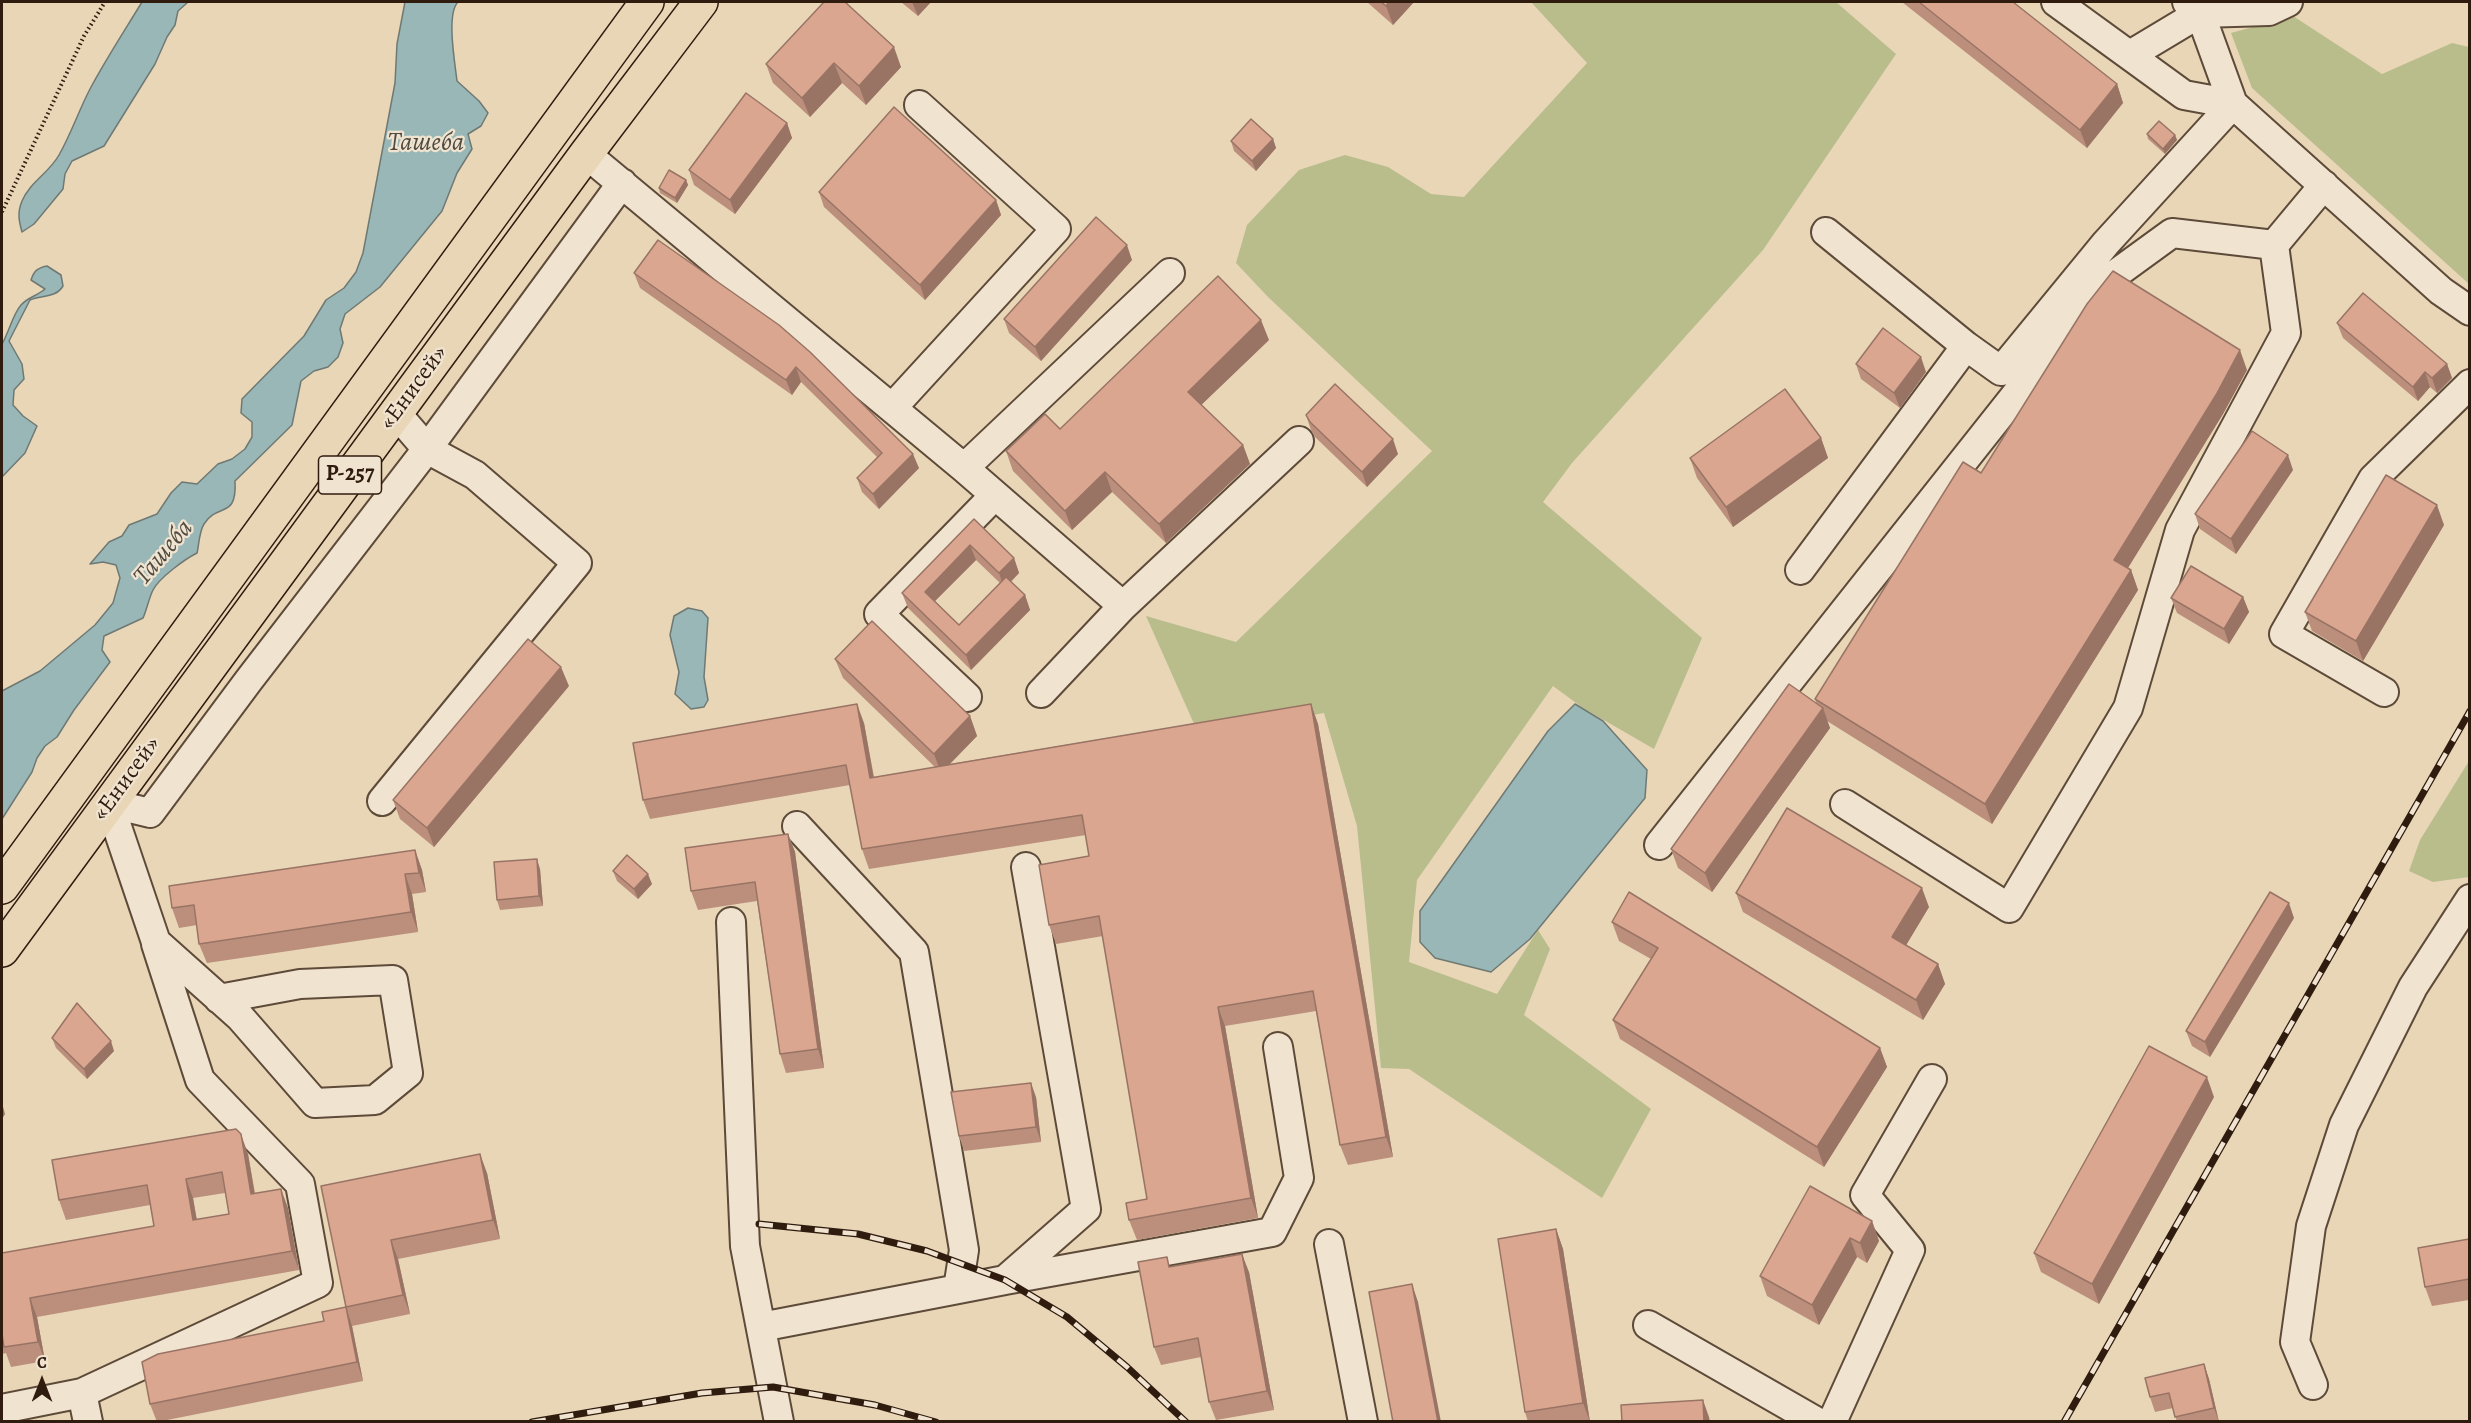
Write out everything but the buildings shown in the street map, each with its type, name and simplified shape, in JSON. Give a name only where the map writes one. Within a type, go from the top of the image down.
[{"type":"highway","name":"«Енисей»","points":[[2,887],[647,2]]},
{"type":"highway","name":"«Енисей»","points":[[2,950],[586,154],[701,2]]},
{"type":"lane","points":[[2056,2],[2184,95],[2233,104]]},
{"type":"lane","points":[[2130,55],[2194,7],[2269,11],[2288,2]]},
{"type":"lane","points":[[2194,7],[2233,104],[2441,291],[2469,311]]},
{"type":"lane","points":[[1826,232],[1966,346],[2001,371],[2106,243],[2233,104]]},
{"type":"lane","points":[[892,408],[1056,229],[919,105]]},
{"type":"lane","points":[[586,154],[964,468],[1123,606]]},
{"type":"lane","points":[[109,803],[150,813],[427,449],[622,183]]},
{"type":"lane","points":[[1845,804],[2009,908],[2128,708],[2180,530],[2286,333],[2274,245],[2324,184]]},
{"type":"lane","points":[[1659,845],[2106,281],[2172,233],[2274,245]]},
{"type":"lane","points":[[964,468],[1170,273]]},
{"type":"lane","points":[[1800,570],[1966,346]]},
{"type":"lane","points":[[2384,692],[2284,634],[2373,479],[2469,384]]},
{"type":"lane","points":[[382,801],[577,563],[475,475],[427,449],[396,413]]},
{"type":"lane","points":[[1041,693],[1123,606],[1299,441]]},
{"type":"lane","points":[[967,697],[879,614],[994,495]]},
{"type":"lane","points":[[2,1408],[82,1393],[318,1284],[300,1185],[200,1080],[109,803]]},
{"type":"lane","points":[[797,826],[914,951],[964,1250],[958,1289]]},
{"type":"lane","points":[[1005,1280],[1086,1209],[1026,867]]},
{"type":"lane","points":[[2313,1385],[2295,1342],[2311,1226],[2318,1203],[2344,1125],[2412,987],[2469,899]]},
{"type":"lane","points":[[731,922],[745,1246],[779,1422]]},
{"type":"lane","points":[[156,942],[219,999],[240,1017],[315,1103],[375,1100],[408,1073],[393,980],[300,984],[219,999]]},
{"type":"lane","points":[[761,1327],[1272,1232],[1299,1178],[1278,1047]]},
{"type":"lane","points":[[1832,1422],[1910,1250],[1865,1195],[1932,1078]]},
{"type":"lane","points":[[1329,1244],[1364,1422]]},
{"type":"lane","points":[[1648,1325],[1817,1422]]},
{"type":"lane","points":[[82,1393],[88,1422]]},
{"type":"path","points":[[2,212],[84,36],[105,2]]},
{"type":"green space","points":[[1531,2],[1836,2],[1896,54],[1763,250],[1572,463],[1543,502],[1702,638],[1654,749],[1583,708],[1553,686],[1417,880],[1409,962],[1497,994],[1538,930],[1550,949],[1524,1015],[1651,1109],[1602,1198],[1409,1069],[1381,1068],[1357,826],[1324,713],[1199,735],[1146,616],[1236,642],[1432,451],[1268,297],[1236,263],[1247,225],[1299,170],[1345,155],[1388,167],[1431,194],[1464,197],[1587,63]]},
{"type":"green space","points":[[2293,16],[2382,74],[2452,43],[2469,47],[2469,284],[2252,88],[2231,33]]},
{"type":"green space","points":[[2469,761],[2469,877],[2433,882],[2409,871],[2420,840]]},
{"type":"water","points":[[142,2],[188,2],[178,11],[175,25],[155,64],[104,146],[72,161],[65,174],[63,189],[34,224],[22,232],[19,213],[25,194],[59,155],[90,89]]},
{"type":"water","name":"Ташеба","points":[[405,2],[458,2],[452,17],[457,81],[479,101],[488,113],[481,126],[468,134],[472,149],[457,173],[442,211],[380,287],[345,314],[340,329],[343,343],[338,357],[328,367],[314,371],[301,381],[292,425],[235,481],[233,501],[230,506],[209,517],[204,524],[197,553],[173,569],[156,585],[143,618],[104,636],[102,650],[110,662],[57,737],[45,746],[32,772],[2,819],[2,691],[40,671],[95,625],[113,603],[120,578],[116,565],[103,562],[90,564],[109,542],[122,536],[129,525],[157,514],[171,493],[182,482],[197,484],[218,464],[232,459],[245,449],[252,437],[252,422],[241,413],[242,399],[304,336],[326,300],[344,288],[356,272],[363,253],[395,83],[397,44]]},
{"type":"water","points":[[47,266],[61,275],[63,286],[57,293],[30,300],[9,341],[22,364],[24,379],[14,390],[13,405],[37,426],[25,453],[2,477],[2,344],[21,305],[45,289],[31,280],[36,270]]},
{"type":"water","points":[[688,608],[702,611],[708,618],[704,677],[708,700],[704,707],[691,709],[675,694],[679,672],[670,635],[674,616]]},
{"type":"water","points":[[1575,704],[1603,721],[1647,770],[1645,798],[1530,939],[1491,972],[1435,958],[1420,942],[1420,911],[1548,731]]},
{"type":"railway","points":[[2064,1422],[2470,711]]},
{"type":"railway","points":[[759,1224],[858,1234],[927,1251],[1005,1280],[1067,1317],[1127,1367],[1186,1422]]},
{"type":"railway","points":[[532,1422],[702,1393],[773,1387],[875,1405],[936,1422]]}]
